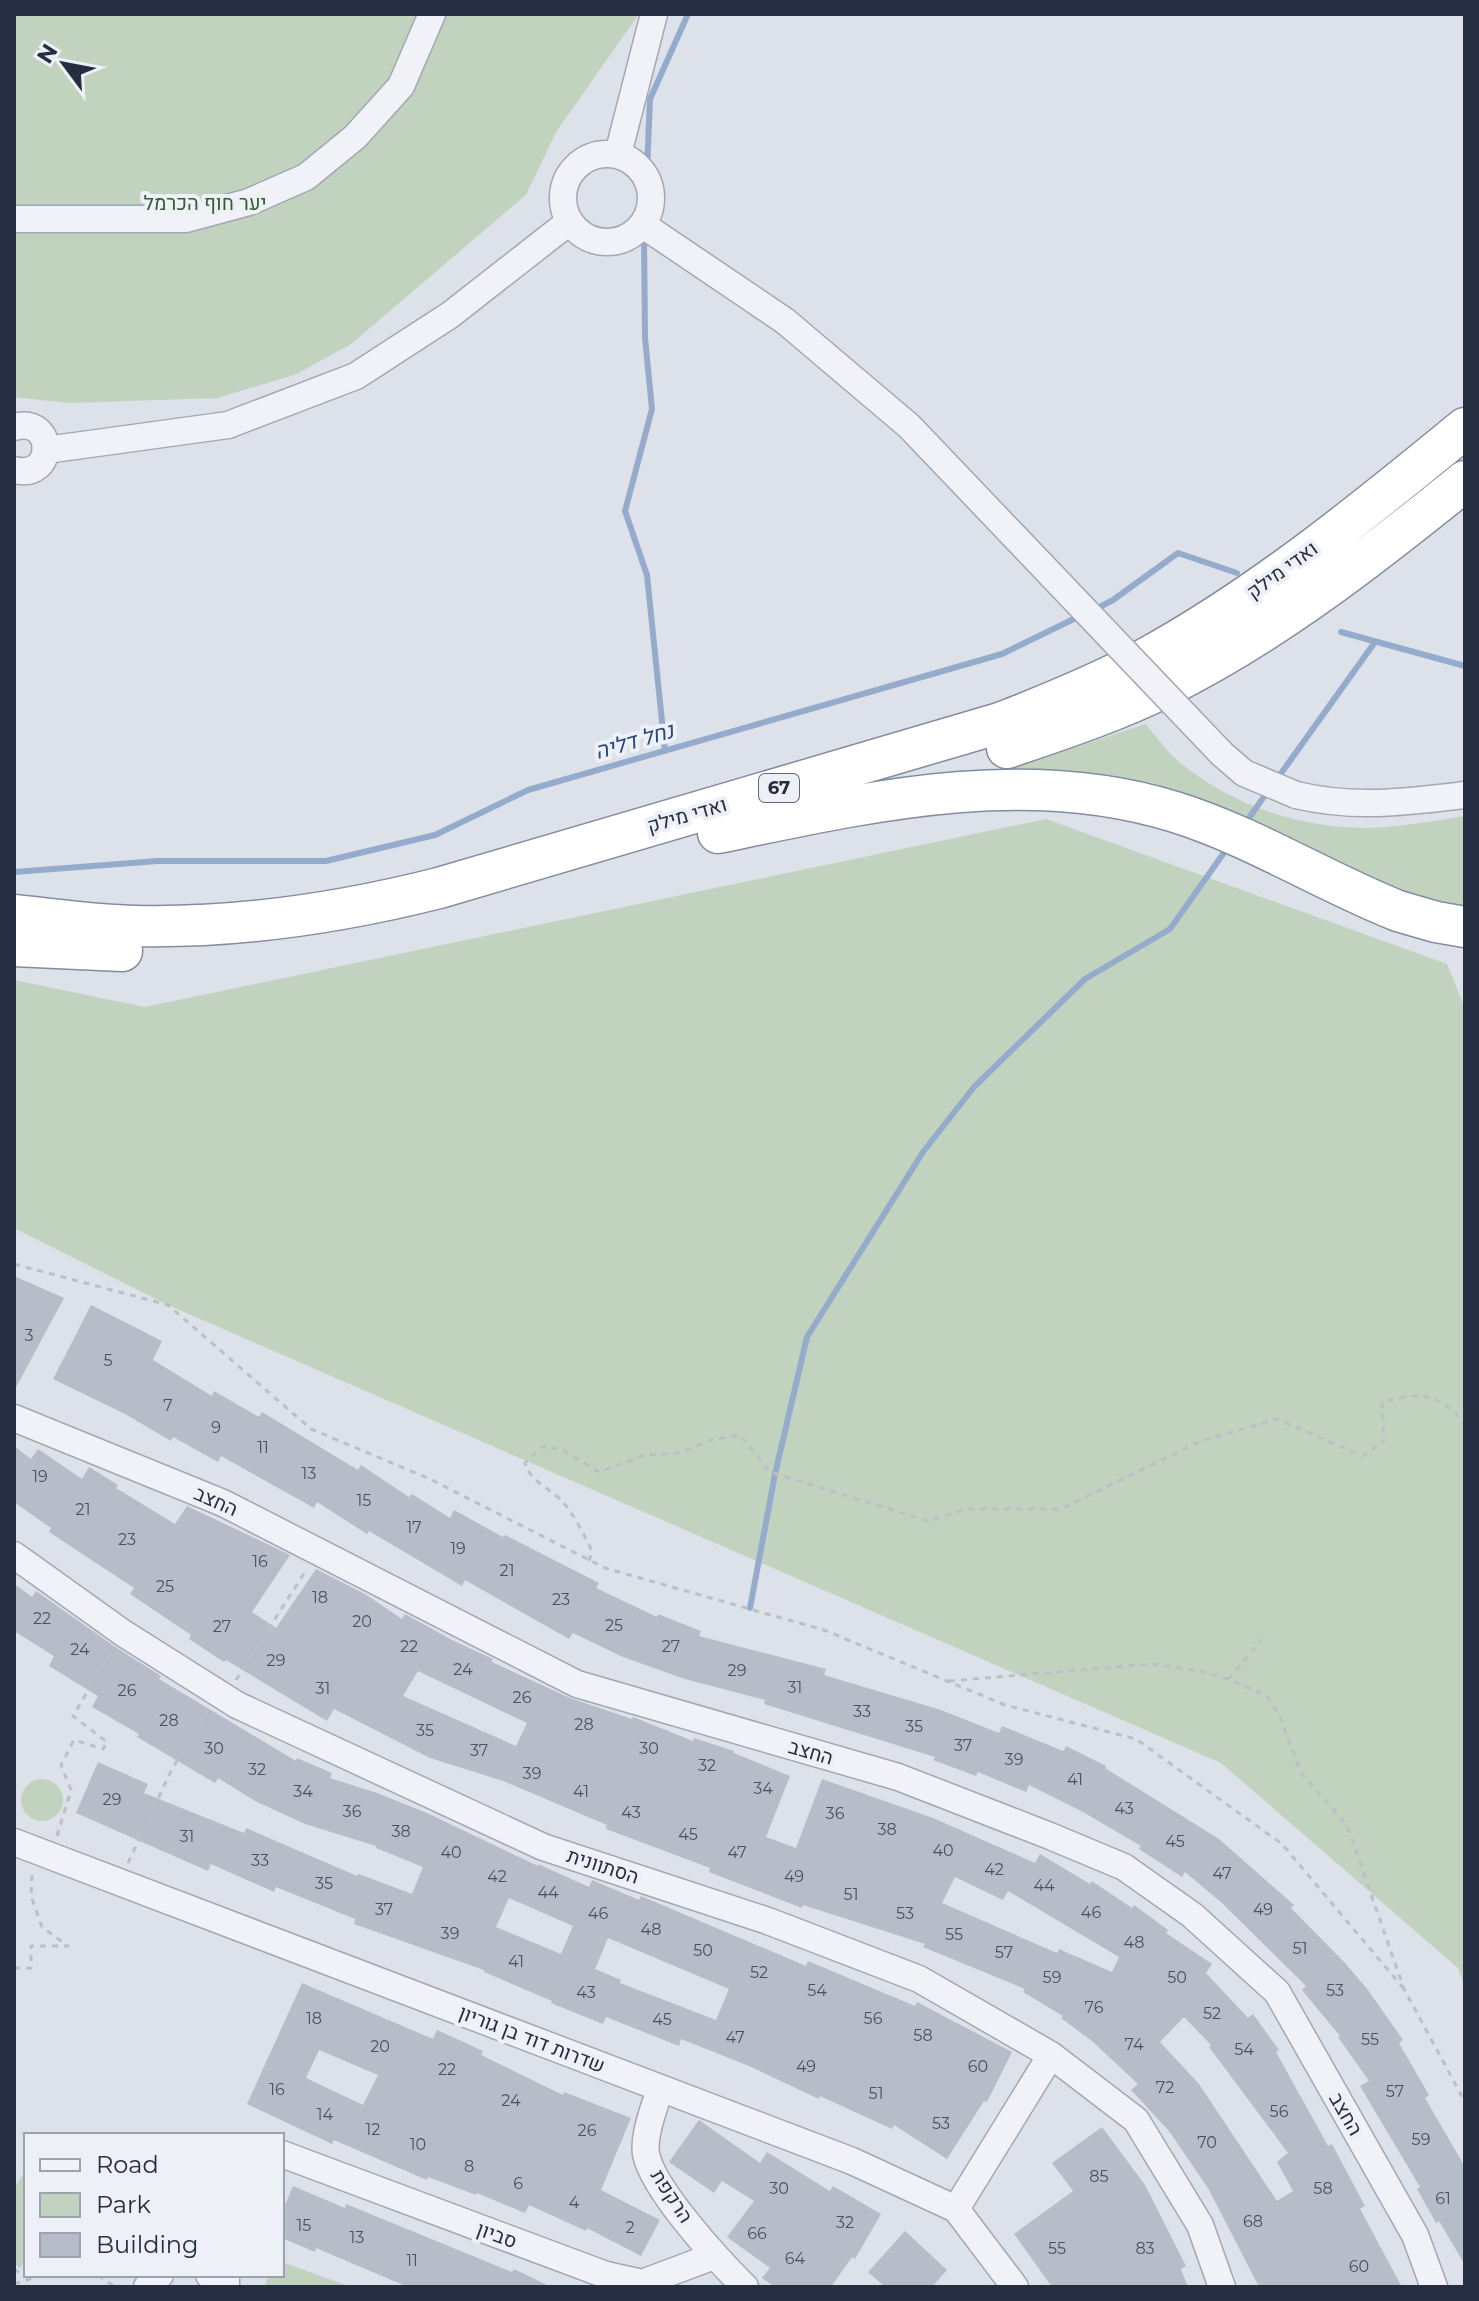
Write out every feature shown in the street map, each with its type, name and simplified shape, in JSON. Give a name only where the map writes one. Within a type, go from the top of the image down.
[{"type":"highway","name":"ואדי מילק","points":[[14,915],[133,926],[202,926],[375,904],[439,888],[1000,723],[1056,701],[1146,658],[1245,597],[1334,532],[1465,428]]},
{"type":"highway","name":"ואדי מילק","points":[[14,946],[132,952],[203,951],[317,940],[380,929],[446,913],[1009,747],[1107,712],[1164,687],[1245,643],[1317,595],[1465,481]]},
{"type":"highway","points":[[718,833],[875,801],[925,795],[1010,791],[1093,794],[1176,813],[1398,911],[1465,927]]},
{"type":"street","points":[[14,219],[186,219],[249,202],[306,177],[355,137],[401,86],[432,14]]},
{"type":"street","points":[[618,154],[654,14]]},
{"type":"street","points":[[618,154],[642,170],[652,198],[650,212],[632,236],[619,242],[591,240],[578,233],[563,208],[567,178],[576,166],[588,158],[618,154]]},
{"type":"street","points":[[46,450],[228,425],[356,376],[450,315],[569,222]]},
{"type":"street","points":[[643,225],[785,321],[909,426],[1222,754],[1244,773],[1296,795],[1357,805],[1465,795]]},
{"type":"street","points":[[14,427],[25,425],[38,431],[46,450],[40,464],[34,469],[14,470]]},
{"type":"street","name":"החצב","points":[[14,1418],[223,1503],[577,1684],[898,1777],[1124,1867],[1192,1915],[1277,1992],[1415,2235],[1434,2287]]},
{"type":"street","name":"הסתוונית","points":[[14,1555],[123,1633],[237,1705],[543,1847],[768,1921],[919,1979],[1051,2055]]},
{"type":"street","name":"שדרות דוד בן גוריון","points":[[33,1849],[852,2161],[956,2209],[1015,2287]]},
{"type":"street","points":[[956,2209],[1051,2055],[1136,2120],[1200,2225],[1222,2287]]},
{"type":"street","name":"הרקפת","points":[[660,2088],[646,2153],[659,2184],[714,2256],[745,2287]]},
{"type":"street","name":"סביון","points":[[284,2155],[606,2275],[642,2283],[714,2256]]},
{"type":"path","points":[[14,1264],[168,1305],[311,1429],[430,1479],[605,1568],[824,1630],[1005,1705],[1136,1739],[1282,1844],[1404,1989]]},
{"type":"path","points":[[589,1561],[592,1551],[581,1529],[561,1501],[527,1472],[525,1463],[545,1446],[565,1451],[599,1472],[645,1455],[679,1453],[711,1440],[740,1435],[770,1472],[928,1521],[967,1509],[1061,1509],[1201,1441],[1277,1419],[1363,1456],[1384,1441],[1382,1402],[1411,1393],[1449,1405],[1465,1424]]},
{"type":"path","points":[[120,1881],[171,1771],[319,1550]]},
{"type":"path","points":[[14,1968],[31,1968],[31,1946],[68,1946],[42,1927],[31,1896],[33,1849],[71,1790],[61,1765],[74,1740],[103,1749],[107,1742],[73,1716],[123,1633]]},
{"type":"path","points":[[1228,1679],[1262,1640]]},
{"type":"path","points":[[946,1681],[1152,1664],[1200,1671],[1267,1696],[1279,1714],[1301,1773],[1347,1825],[1404,1989],[1465,2102]]},
{"type":"path","points":[[14,2284],[31,2277]]},
{"type":"green space","name":"יער חוף הכרמל","points":[[14,14],[639,14],[556,132],[526,195],[351,344],[297,374],[217,398],[68,403],[14,397]]},
{"type":"green space","points":[[1145,724],[1178,761],[1200,778],[1249,804],[1276,814],[1330,826],[1358,828],[1465,816],[1465,909],[1440,905],[990,772]]},
{"type":"green space","points":[[1046,819],[1447,964],[1465,1008],[1465,1987],[1458,1968],[1221,1763],[168,1305],[14,1228],[14,980],[145,1007]]},
{"type":"green space","points":[[42,1779],[57,1785],[63,1800],[57,1815],[42,1821],[27,1815],[21,1800],[27,1785]]},
{"type":"green space","points":[[24,2173],[24,2262],[20,2268],[14,2264],[14,2188]]},
{"type":"green space","points":[[284,2263],[351,2287],[265,2287],[268,2277],[284,2277]]},
{"type":"building","points":[[14,1276],[64,1298],[14,1391]]},
{"type":"building","points":[[91,1305],[162,1341],[153,1360],[212,1396],[214,1391],[259,1417],[262,1412],[358,1470],[361,1465],[409,1497],[412,1494],[450,1518],[454,1510],[599,1583],[596,1588],[657,1617],[658,1614],[701,1631],[699,1636],[826,1669],[824,1675],[941,1710],[999,1733],[1002,1726],[1063,1751],[1066,1746],[1106,1766],[1219,1839],[1294,1905],[1291,1908],[1368,1990],[1403,2040],[1399,2043],[1429,2095],[1425,2098],[1465,2167],[1465,2265],[1439,2221],[1436,2223],[1417,2189],[1420,2187],[1360,2086],[1369,2081],[1340,2036],[1302,1990],[1306,1986],[1222,1903],[1185,1872],[1182,1877],[1139,1849],[1141,1846],[1029,1785],[1026,1792],[978,1772],[976,1776],[933,1760],[935,1757],[764,1704],[765,1700],[685,1679],[623,1657],[573,1633],[569,1639],[465,1580],[462,1586],[369,1531],[367,1534],[317,1502],[314,1508],[221,1456],[218,1462],[173,1437],[171,1441],[125,1414],[53,1379]]},
{"type":"building","points":[[14,1446],[31,1459],[38,1449],[82,1479],[89,1467],[118,1485],[116,1488],[175,1524],[187,1506],[290,1555],[252,1612],[276,1628],[316,1569],[365,1594],[402,1619],[405,1614],[493,1659],[492,1662],[570,1698],[633,1717],[693,1741],[694,1738],[734,1751],[790,1776],[766,1837],[796,1848],[822,1779],[933,1818],[1035,1863],[1040,1854],[1090,1884],[1092,1881],[1132,1908],[1134,1905],[1168,1930],[1166,1933],[1212,1964],[1206,1973],[1248,2018],[1253,2014],[1279,2050],[1276,2052],[1328,2146],[1332,2144],[1365,2206],[1360,2209],[1402,2287],[1259,2287],[1208,2188],[1169,2131],[1131,2090],[1138,2084],[1092,2041],[1061,2018],[1063,2016],[1023,1992],[1025,1989],[923,1947],[925,1944],[803,1905],[802,1908],[709,1872],[710,1868],[606,1829],[607,1825],[503,1781],[430,1758],[334,1709],[327,1721],[189,1639],[191,1635],[130,1594],[134,1588],[49,1532],[51,1528],[14,1502]],"holes":[[[418,1671],[527,1723],[516,1746],[403,1696]],[[955,1877],[1003,1900],[1008,1891],[1119,1957],[1112,1972],[1059,1949],[1057,1953],[942,1903]],[[1184,2017],[1211,2045],[1209,2047],[1288,2153],[1277,2162],[1293,2191],[1277,2201],[1199,2084],[1160,2042]]]},
{"type":"building","points":[[14,1584],[32,1597],[36,1591],[161,1676],[159,1679],[296,1761],[297,1758],[332,1773],[330,1778],[427,1813],[589,1887],[592,1880],[639,1900],[641,1896],[806,1966],[808,1961],[915,2006],[917,2002],[1012,2052],[987,2102],[984,2101],[947,2159],[894,2125],[892,2129],[681,2039],[679,2046],[606,2017],[603,2024],[484,1970],[354,1924],[355,1919],[276,1887],[274,1892],[211,1864],[208,1871],[76,1813],[98,1762],[148,1784],[144,1793],[244,1833],[246,1828],[357,1876],[359,1874],[412,1894],[423,1867],[376,1846],[305,1824],[255,1801],[218,1778],[215,1783],[92,1707],[98,1696],[49,1666],[54,1656],[14,1631]],"holes":[[[509,1898],[573,1926],[561,1954],[496,1927]],[[608,1938],[729,1989],[716,2020],[620,1983],[621,1980],[595,1969]]]},
{"type":"building","points":[[302,1983],[433,2039],[437,2030],[483,2051],[481,2055],[563,2095],[564,2092],[631,2118],[601,2190],[660,2220],[641,2256],[587,2228],[586,2231],[529,2205],[525,2213],[477,2193],[428,2177],[427,2180],[334,2140],[332,2144],[247,2104]],"holes":[[[319,2050],[378,2075],[363,2105],[306,2078]]]},
{"type":"building","points":[[699,2120],[760,2163],[767,2152],[830,2191],[833,2186],[881,2214],[855,2259],[852,2257],[831,2287],[775,2287],[762,2278],[770,2268],[727,2237],[754,2201],[722,2181],[714,2193],[669,2162]]},
{"type":"building","points":[[1102,2127],[1145,2185],[1186,2266],[1181,2269],[1188,2287],[1052,2287],[1014,2234],[1073,2191],[1052,2163]]},
{"type":"building","points":[[293,2186],[345,2208],[346,2204],[512,2272],[514,2269],[551,2287],[408,2287],[316,2248],[315,2252],[284,2239],[284,2207]]},
{"type":"building","points":[[905,2231],[947,2270],[932,2287],[885,2287],[868,2272]]},
{"type":"waterway","points":[[645,218],[650,99],[688,14]]},
{"type":"waterway","points":[[644,233],[645,338],[652,409],[625,511],[647,575],[665,751]]},
{"type":"waterway","name":"נחל דליה","points":[[1094,610],[1178,553],[1237,573]]},
{"type":"waterway","name":"נחל דליה","points":[[14,872],[158,861],[326,861],[435,835],[528,790],[1002,654],[1080,616]]},
{"type":"waterway","name":"נחל דליה","points":[[1341,632],[1465,666]]},
{"type":"waterway","points":[[1277,779],[1375,642]]},
{"type":"waterway","points":[[1244,825],[1268,791]]},
{"type":"waterway","points":[[750,1608],[775,1474],[807,1337],[923,1152],[974,1087],[1085,979],[1170,929],[1228,847]]}]
